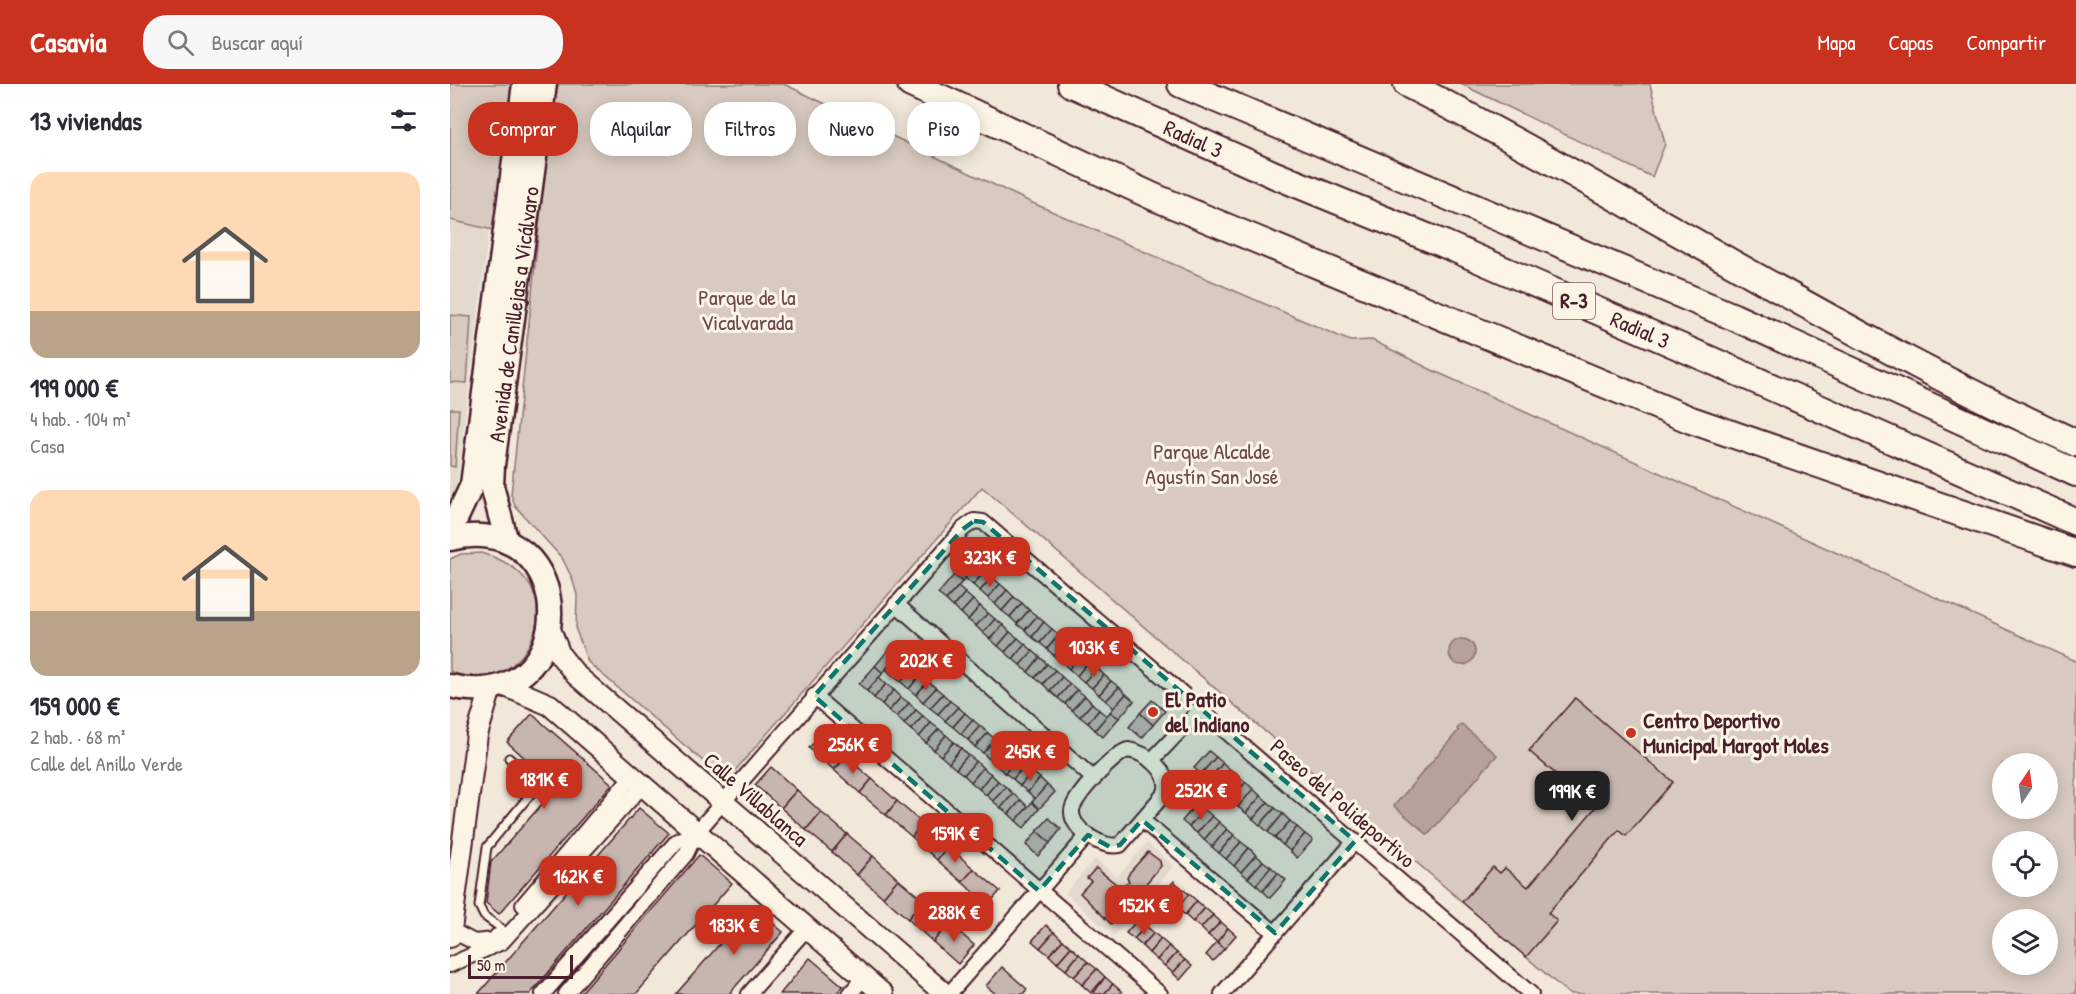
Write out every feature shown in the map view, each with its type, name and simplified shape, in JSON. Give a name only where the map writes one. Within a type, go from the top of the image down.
[{"type":"highway","points":[[911,84],[1154,197],[1691,420],[2076,553]]},
{"type":"highway","name":"Radial 3","points":[[1071,84],[1275,175],[1444,244],[1715,362],[2076,522]]},
{"type":"highway","name":"Radial 3","points":[[1181,84],[1734,317],[2076,473]]},
{"type":"highway","points":[[1407,84],[1490,127],[1755,278],[1989,403],[2076,443]]},
{"type":"main road","name":"Avenida de Canillejas a Vicálvaro","points":[[450,532],[472,485],[524,84]]},
{"type":"main road","name":"Avenida de Canillejas a Vicálvaro","points":[[507,542],[492,486],[493,465],[545,84]]},
{"type":"main road","points":[[450,539],[466,535],[487,536],[507,542],[525,554],[539,569],[548,588],[552,608],[550,629],[544,647],[533,663],[519,676],[497,686],[468,690],[450,686]]},
{"type":"main road","name":"Calle Villablanca","points":[[550,629],[560,655],[576,675],[947,994]]},
{"type":"main road","points":[[497,686],[550,705],[883,994]]},
{"type":"main road","points":[[450,934],[477,735],[497,686]]},
{"type":"street","name":"Paseo del Polideportivo","points":[[896,604],[963,529],[975,521],[983,522],[1531,994]]},
{"type":"street","points":[[567,994],[686,854],[696,833],[722,802],[896,604],[1094,779]]},
{"type":"street","points":[[814,696],[1160,994]]},
{"type":"street","points":[[1151,761],[1201,709]]},
{"type":"street","points":[[1135,751],[1151,761],[1167,777],[1168,786],[1165,793],[1120,845],[1110,848],[1100,844],[1073,821],[1071,813],[1073,804],[1120,752],[1135,751]]},
{"type":"street","points":[[450,934],[474,942],[494,940],[638,781]]},
{"type":"street","points":[[450,964],[502,942],[638,781]]},
{"type":"street","points":[[1142,820],[1275,933]]},
{"type":"street","points":[[543,994],[671,847],[677,841],[696,833]]},
{"type":"street","points":[[947,994],[1088,835]]},
{"type":"street","points":[[1222,994],[1354,841]]},
{"type":"street","points":[[749,994],[807,928]]},
{"type":"street","points":[[850,994],[864,977]]},
{"type":"lane","points":[[502,929],[484,916],[479,906],[487,847],[538,785],[509,758]]},
{"type":"highlighted area","points":[[974,521],[983,522],[1355,841],[1275,933],[1142,820],[1120,845],[1110,847],[1088,835],[1039,891],[814,696],[963,529]]},
{"type":"shaded area","points":[[450,220],[489,229],[456,488],[450,497]]},
{"type":"shaded area","points":[[1462,639],[1471,643],[1475,652],[1471,661],[1462,665],[1453,661],[1449,652],[1453,643]]},
{"type":"shaded area","points":[[1461,724],[1497,755],[1428,835],[1394,806],[1458,731]]},
{"type":"shaded area","points":[[1147,843],[1174,866],[1114,936],[1065,893],[1095,859],[1117,877]]},
{"type":"green space","points":[[450,84],[513,84],[511,102],[468,102],[468,156],[503,156],[493,230],[450,220]]},
{"type":"green space","points":[[550,84],[784,84],[822,102],[808,102],[808,156],[895,156],[895,137],[907,143],[907,156],[934,156],[1028,201],[1350,341],[1372,340],[1432,370],[2076,661],[2076,994],[1569,994],[982,487],[726,781],[588,662],[576,630],[577,595],[572,578],[562,558],[515,506],[511,495],[545,156],[578,156],[578,102],[549,102]]},
{"type":"green space","points":[[1461,84],[1650,84],[1665,144],[1652,177]]},
{"type":"green space","points":[[450,315],[471,317],[467,383],[450,382]]},
{"type":"green space","points":[[450,409],[459,409],[455,467],[450,466]]},
{"type":"green space","points":[[481,553],[514,568],[532,589],[537,613],[533,637],[519,658],[500,673],[476,678],[450,671],[450,559],[461,554]]},
{"type":"building","points":[[969,557],[977,564],[962,582],[954,575]]},
{"type":"building","points":[[977,564],[985,571],[973,585],[965,578]]},
{"type":"building","points":[[985,571],[992,577],[980,591],[973,585]]},
{"type":"building","points":[[954,575],[962,582],[946,600],[938,594]]},
{"type":"building","points":[[992,577],[1000,584],[988,598],[980,591]]},
{"type":"building","points":[[1000,584],[1007,590],[995,604],[988,598]]},
{"type":"building","points":[[958,587],[965,593],[953,607],[946,600]]},
{"type":"building","points":[[1007,590],[1014,597],[1002,611],[995,604]]},
{"type":"building","points":[[965,593],[973,600],[961,613],[953,607]]},
{"type":"building","points":[[1014,597],[1022,603],[1010,617],[1002,611]]},
{"type":"building","points":[[973,600],[980,606],[968,620],[961,613]]},
{"type":"building","points":[[1022,603],[1029,610],[1017,624],[1010,617]]},
{"type":"building","points":[[980,606],[988,613],[976,626],[968,620]]},
{"type":"building","points":[[1029,610],[1037,616],[1025,630],[1017,624]]},
{"type":"building","points":[[988,613],[995,619],[983,633],[976,626]]},
{"type":"building","points":[[1037,616],[1044,622],[1032,637],[1025,630]]},
{"type":"building","points":[[995,619],[1003,625],[990,639],[983,633]]},
{"type":"building","points":[[1044,622],[1052,629],[1040,643],[1032,637]]},
{"type":"building","points":[[1003,625],[1010,632],[998,646],[990,639]]},
{"type":"building","points":[[1052,629],[1059,635],[1047,649],[1040,643]]},
{"type":"building","points":[[1010,632],[1018,638],[1005,652],[998,646]]},
{"type":"building","points":[[1059,635],[1066,642],[1054,656],[1047,649]]},
{"type":"building","points":[[1018,638],[1025,644],[1013,659],[1005,652]]},
{"type":"building","points":[[1066,642],[1074,648],[1062,662],[1054,656]]},
{"type":"building","points":[[1025,644],[1033,651],[1020,665],[1013,659]]},
{"type":"building","points":[[890,648],[898,655],[883,673],[875,666]]},
{"type":"building","points":[[1074,648],[1081,655],[1069,669],[1062,662]]},
{"type":"building","points":[[1033,651],[1040,657],[1028,672],[1020,665]]},
{"type":"building","points":[[898,655],[906,662],[893,676],[886,669]]},
{"type":"building","points":[[1081,655],[1089,661],[1077,676],[1069,669]]},
{"type":"building","points":[[1040,657],[1047,664],[1035,678],[1028,672]]},
{"type":"building","points":[[1089,661],[1097,668],[1084,682],[1077,676]]},
{"type":"building","points":[[906,662],[913,668],[901,682],[893,676]]},
{"type":"building","points":[[1047,664],[1055,670],[1043,684],[1035,678]]},
{"type":"building","points":[[875,666],[883,673],[867,691],[859,684]]},
{"type":"building","points":[[913,668],[921,674],[909,689],[901,682]]},
{"type":"building","points":[[1097,668],[1104,675],[1092,688],[1084,682]]},
{"type":"building","points":[[1055,670],[1062,677],[1050,691],[1043,684]]},
{"type":"building","points":[[921,674],[928,681],[916,695],[909,689]]},
{"type":"building","points":[[1104,675],[1111,681],[1099,695],[1092,688]]},
{"type":"building","points":[[879,677],[886,684],[874,698],[867,691]]},
{"type":"building","points":[[1062,677],[1070,684],[1058,698],[1050,691]]},
{"type":"building","points":[[928,681],[936,688],[923,702],[916,695]]},
{"type":"building","points":[[1111,681],[1119,687],[1106,701],[1099,695]]},
{"type":"building","points":[[886,684],[894,690],[882,704],[874,698]]},
{"type":"building","points":[[1070,684],[1077,690],[1065,704],[1058,698]]},
{"type":"building","points":[[1119,687],[1126,694],[1114,708],[1106,701]]},
{"type":"building","points":[[936,688],[943,694],[930,708],[923,702]]},
{"type":"building","points":[[894,690],[901,697],[889,711],[882,704]]},
{"type":"building","points":[[1077,690],[1085,696],[1072,710],[1065,704]]},
{"type":"building","points":[[943,694],[950,701],[938,714],[930,708]]},
{"type":"building","points":[[1126,694],[1134,701],[1119,718],[1110,712]]},
{"type":"building","points":[[1085,696],[1092,703],[1080,717],[1072,710]]},
{"type":"building","points":[[901,697],[909,703],[897,717],[889,711]]},
{"type":"building","points":[[1575,698],[1673,782],[1626,836],[1619,830],[1548,913],[1557,921],[1526,957],[1462,902],[1493,867],[1500,873],[1505,868],[1528,887],[1595,808],[1529,751]]},
{"type":"building","name":"El Patio del Indiano","points":[[1152,700],[1165,711],[1153,725],[1140,713]]},
{"type":"building","points":[[950,701],[958,707],[945,721],[938,714]]},
{"type":"building","points":[[909,703],[916,710],[904,724],[897,717]]},
{"type":"building","points":[[1092,703],[1099,710],[1088,723],[1080,717]]},
{"type":"building","points":[[958,707],[965,713],[953,727],[945,721]]},
{"type":"building","points":[[916,710],[923,716],[911,730],[904,724]]},
{"type":"building","points":[[1099,710],[1107,716],[1095,730],[1088,723]]},
{"type":"building","points":[[1110,712],[1119,718],[1103,737],[1095,730]]},
{"type":"building","points":[[965,713],[973,720],[961,734],[953,727]]},
{"type":"building","points":[[1140,713],[1153,725],[1142,738],[1129,727]]},
{"type":"building","points":[[532,714],[612,784],[499,914],[486,903],[491,862],[557,787],[507,742]]},
{"type":"building","points":[[923,716],[931,723],[919,737],[911,730]]},
{"type":"building","points":[[973,720],[980,726],[968,740],[961,734]]},
{"type":"building","points":[[931,723],[939,729],[926,743],[919,737]]},
{"type":"building","points":[[980,726],[988,733],[975,747],[968,740]]},
{"type":"building","points":[[939,729],[946,735],[934,750],[926,743]]},
{"type":"building","points":[[988,733],[995,739],[983,753],[975,747]]},
{"type":"building","points":[[821,735],[846,757],[834,770],[809,748]]},
{"type":"building","points":[[946,735],[954,742],[941,756],[934,750]]},
{"type":"building","points":[[995,739],[1003,746],[990,760],[983,753]]},
{"type":"building","points":[[954,742],[961,748],[949,763],[941,756]]},
{"type":"building","points":[[1003,746],[1010,752],[998,767],[990,760]]},
{"type":"building","points":[[961,748],[968,755],[956,769],[949,763]]},
{"type":"building","points":[[1209,751],[1216,757],[1201,774],[1194,768]]},
{"type":"building","points":[[1010,752],[1017,759],[1005,773],[998,767]]},
{"type":"building","points":[[968,755],[976,761],[964,775],[956,769]]},
{"type":"building","points":[[846,757],[872,779],[860,793],[834,770]]},
{"type":"building","points":[[1216,757],[1223,763],[1208,781],[1201,774]]},
{"type":"building","points":[[1017,759],[1025,765],[1013,779],[1005,773]]},
{"type":"building","points":[[976,761],[983,768],[971,782],[964,775]]},
{"type":"building","points":[[1223,763],[1231,770],[1216,787],[1208,781]]},
{"type":"building","points":[[1025,765],[1032,772],[1020,786],[1013,779]]},
{"type":"building","points":[[771,767],[797,790],[781,808],[755,785]]},
{"type":"building","points":[[983,768],[991,774],[979,789],[971,782]]},
{"type":"building","points":[[1231,770],[1238,776],[1223,794],[1216,787]]},
{"type":"building","points":[[1032,772],[1040,778],[1028,792],[1020,786]]},
{"type":"building","points":[[991,774],[998,781],[986,795],[979,789]]},
{"type":"building","points":[[1238,776],[1246,782],[1230,800],[1223,794]]},
{"type":"building","points":[[1040,778],[1047,785],[1035,799],[1028,792]]},
{"type":"building","points":[[872,779],[897,801],[886,815],[860,793]]},
{"type":"building","points":[[998,781],[1006,787],[993,801],[986,795]]},
{"type":"building","points":[[1246,782],[1253,789],[1238,807],[1230,800]]},
{"type":"building","points":[[1047,785],[1055,792],[1039,809],[1032,802]]},
{"type":"building","points":[[1006,787],[1013,794],[1001,808],[993,801]]},
{"type":"building","points":[[1253,789],[1261,796],[1246,813],[1238,807]]},
{"type":"building","points":[[797,790],[821,812],[806,830],[781,808]]},
{"type":"building","points":[[1013,794],[1021,800],[1009,814],[1001,808]]},
{"type":"building","points":[[1261,796],[1268,802],[1253,819],[1246,813]]},
{"type":"building","points":[[1021,800],[1028,807],[1016,821],[1009,814]]},
{"type":"building","points":[[897,801],[922,823],[912,837],[886,815]]},
{"type":"building","points":[[1032,802],[1039,809],[1024,828],[1016,821]]},
{"type":"building","points":[[1268,802],[1275,808],[1260,825],[1253,819]]},
{"type":"building","points":[[1197,803],[1204,809],[1189,827],[1182,821]]},
{"type":"building","points":[[639,808],[669,833],[530,994],[478,994]]},
{"type":"building","points":[[1275,808],[1283,814],[1268,832],[1260,825]]},
{"type":"building","points":[[1204,809],[1212,816],[1197,833],[1189,827]]},
{"type":"building","points":[[821,812],[847,834],[832,852],[806,830]]},
{"type":"building","points":[[1283,814],[1290,821],[1275,838],[1268,832]]},
{"type":"building","points":[[1212,816],[1219,822],[1204,840],[1197,833]]},
{"type":"building","points":[[1049,818],[1061,829],[1050,843],[1037,831]]},
{"type":"building","points":[[1290,821],[1297,827],[1283,845],[1275,838]]},
{"type":"building","points":[[1219,822],[1227,829],[1212,847],[1204,840]]},
{"type":"building","points":[[922,823],[948,846],[937,860],[912,837]]},
{"type":"building","points":[[1297,827],[1305,834],[1290,851],[1283,845]]},
{"type":"building","points":[[1227,829],[1234,835],[1219,853],[1212,847]]},
{"type":"building","points":[[1037,831],[1050,843],[1038,856],[1026,845]]},
{"type":"building","points":[[847,834],[873,856],[857,875],[832,852]]},
{"type":"building","points":[[1305,834],[1313,840],[1297,858],[1290,851]]},
{"type":"building","points":[[1234,835],[1241,842],[1226,859],[1219,853]]},
{"type":"building","points":[[1241,842],[1249,848],[1234,866],[1226,859]]},
{"type":"building","points":[[948,846],[974,869],[962,882],[937,860]]},
{"type":"building","points":[[1249,848],[1256,855],[1241,872],[1234,866]]},
{"type":"building","points":[[1148,852],[1160,861],[1161,866],[1111,924],[1080,893],[1091,881],[1087,878],[1096,868],[1120,887],[1129,881],[1127,878],[1130,872]]},
{"type":"building","points":[[699,855],[732,883],[636,994],[580,994]]},
{"type":"building","points":[[1256,855],[1263,861],[1248,878],[1241,872]]},
{"type":"building","points":[[873,856],[898,879],[883,897],[857,875]]},
{"type":"building","points":[[1263,861],[1271,867],[1256,885],[1248,878]]},
{"type":"building","points":[[1271,867],[1278,873],[1263,891],[1256,885]]},
{"type":"building","points":[[974,869],[1000,891],[988,905],[962,882]]},
{"type":"building","points":[[1278,873],[1286,880],[1270,898],[1263,891]]},
{"type":"building","points":[[898,879],[923,900],[908,919],[883,897]]},
{"type":"building","points":[[1174,881],[1181,888],[1170,901],[1162,895]]},
{"type":"building","points":[[1181,888],[1189,894],[1177,908],[1170,901]]},
{"type":"building","points":[[1189,894],[1197,901],[1185,915],[1177,908]]},
{"type":"building","points":[[923,900],[949,923],[933,942],[908,919]]},
{"type":"building","points":[[1197,901],[1205,908],[1193,922],[1185,915]]},
{"type":"building","points":[[753,906],[783,932],[729,994],[676,994]]},
{"type":"building","points":[[1205,908],[1213,915],[1201,928],[1193,922]]},
{"type":"building","points":[[1213,915],[1221,922],[1208,935],[1201,928]]},
{"type":"building","points":[[1138,919],[1146,926],[1134,939],[1126,933]]},
{"type":"building","points":[[1221,922],[1228,928],[1217,942],[1208,935]]},
{"type":"building","points":[[949,923],[974,945],[958,964],[933,942]]},
{"type":"building","points":[[1046,925],[1054,932],[1040,948],[1032,941]]},
{"type":"building","points":[[1146,926],[1154,933],[1142,946],[1134,939]]},
{"type":"building","points":[[1228,928],[1236,935],[1224,949],[1217,942]]},
{"type":"building","points":[[1054,932],[1063,940],[1049,955],[1040,948]]},
{"type":"building","points":[[1154,933],[1161,939],[1149,953],[1142,946]]},
{"type":"building","points":[[1161,939],[1169,946],[1157,960],[1149,953]]},
{"type":"building","points":[[1063,940],[1071,947],[1057,963],[1049,955]]},
{"type":"building","points":[[1217,942],[1224,949],[1213,961],[1206,955]]},
{"type":"building","points":[[1169,946],[1177,953],[1165,966],[1157,960]]},
{"type":"building","points":[[1071,947],[1079,954],[1066,970],[1057,963]]},
{"type":"building","points":[[1177,953],[1185,960],[1173,973],[1165,966]]},
{"type":"building","points":[[1079,954],[1088,962],[1074,977],[1066,970]]},
{"type":"building","points":[[810,958],[843,986],[836,994],[780,994]]},
{"type":"building","points":[[1185,960],[1192,966],[1180,980],[1173,973]]},
{"type":"building","points":[[1088,962],[1097,969],[1082,985],[1074,977]]},
{"type":"building","points":[[1002,967],[1027,989],[1023,994],[996,994],[986,986]]},
{"type":"building","points":[[1097,969],[1105,977],[1091,993],[1082,985]]},
{"type":"building","points":[[1105,977],[1113,984],[1104,994],[1093,994]]},
{"type":"building","points":[[1113,984],[1122,992],[1104,994]]},
{"type":"place","name":"El Patio del Indiano","points":[[1153,712]]},
{"type":"place","name":"Centro Deportivo Municipal Margot Moles","points":[[1631,733]]},
{"type":"park label","name":"Parque de la Vicalvarada","points":[[747,310]]},
{"type":"park label","name":"Parque Alcalde Agustín San José","points":[[1212,464]]}]
